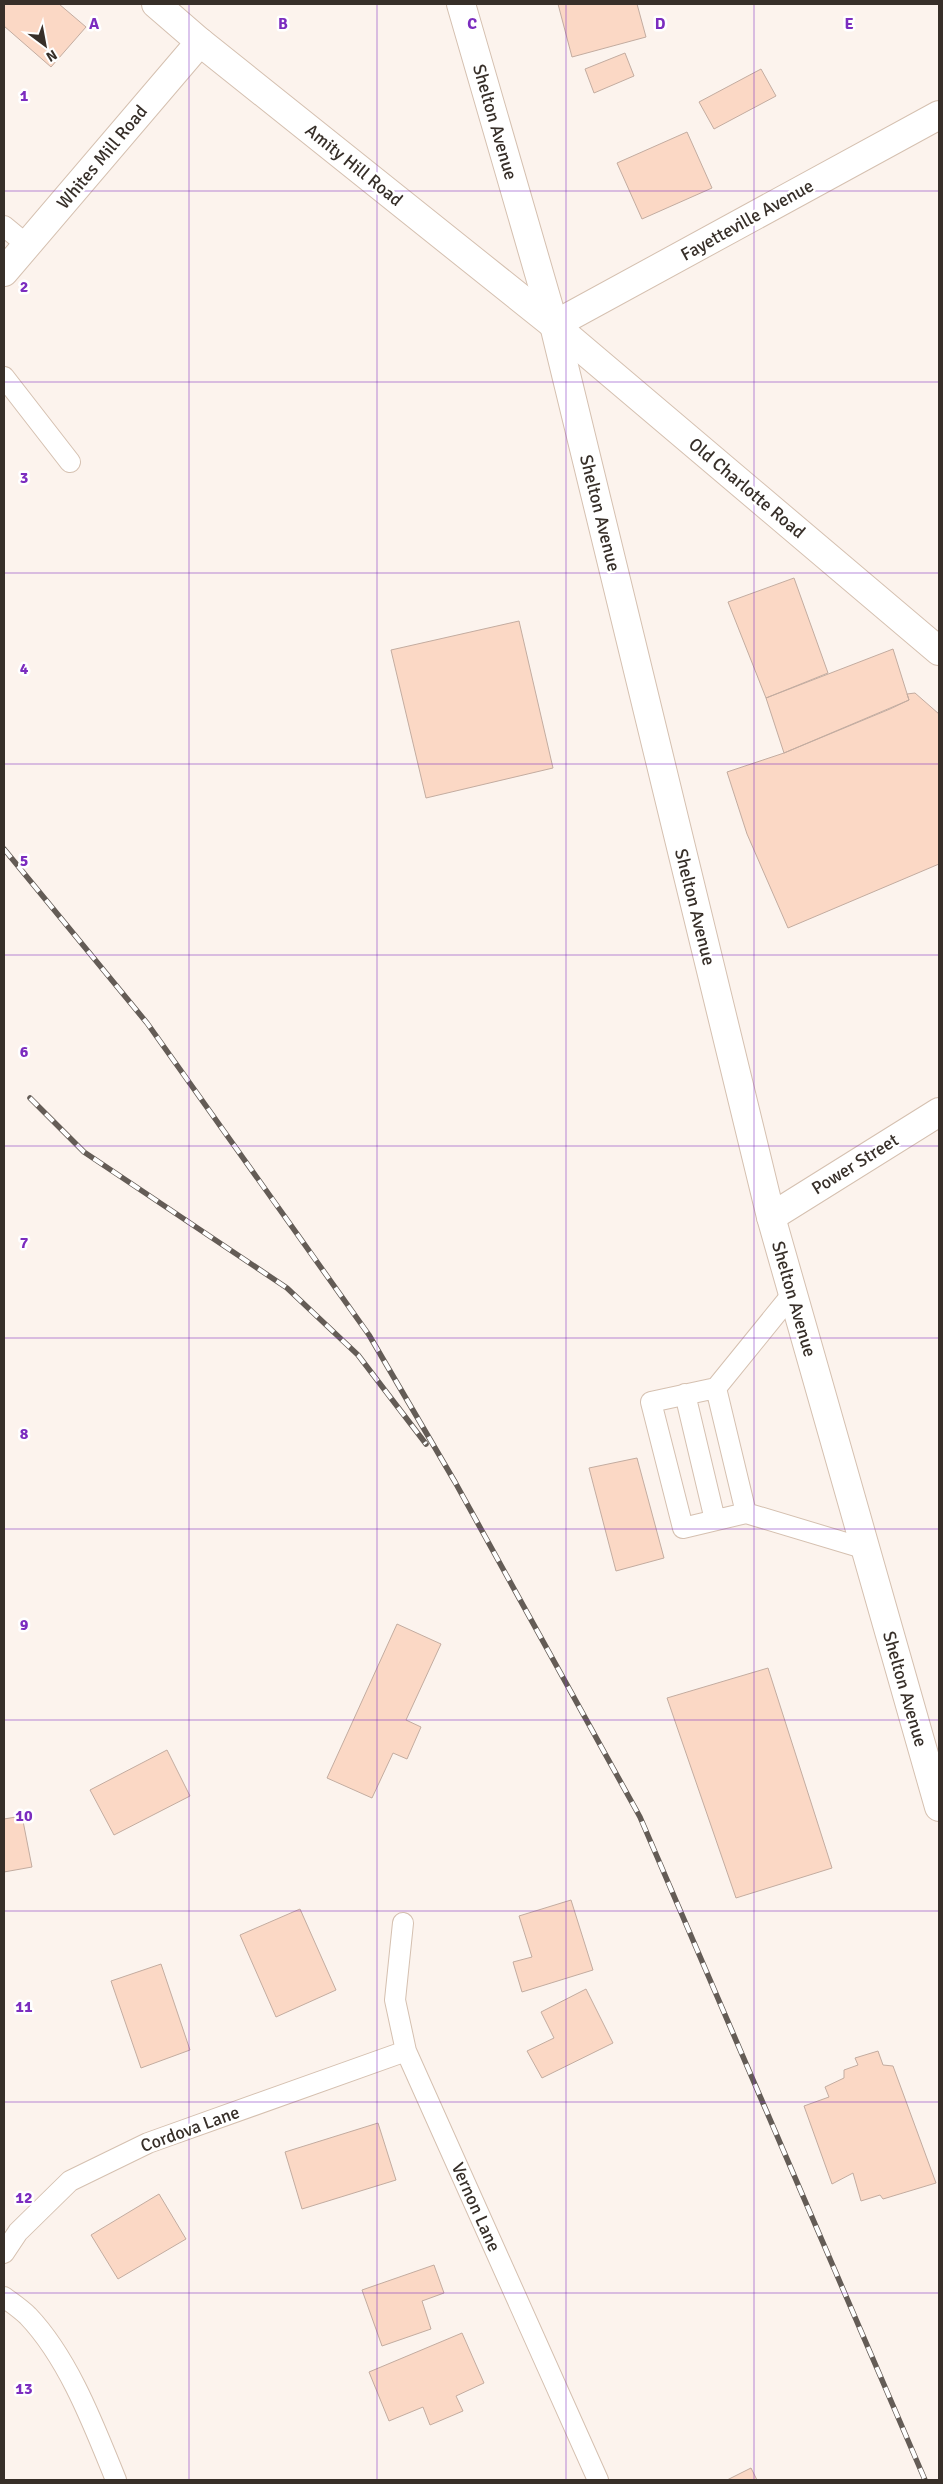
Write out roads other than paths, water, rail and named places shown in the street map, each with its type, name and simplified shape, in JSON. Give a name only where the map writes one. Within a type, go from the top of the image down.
[{"type":"street","name":"Amity Hill Road","points":[[156,4],[200,42],[554,325]]},
{"type":"street","name":"Shelton Avenue","points":[[461,4],[554,325],[771,1217],[939,1807]]},
{"type":"street","name":"Whites Mill Road","points":[[4,272],[200,42]]},
{"type":"street","name":"Fayetteville Avenue","points":[[554,325],[939,115]]},
{"type":"street","name":"Old Charlotte Road","points":[[554,325],[939,651]]},
{"type":"street","name":"Power Street","points":[[771,1217],[939,1112]]},
{"type":"lane","points":[[4,226],[27,245]]},
{"type":"lane","points":[[4,378],[70,462]]},
{"type":"lane","points":[[792,1293],[716,1388],[651,1402],[683,1528],[746,1513],[866,1549]]},
{"type":"lane","points":[[716,1388],[746,1513]]},
{"type":"lane","points":[[685,1394],[715,1520]]},
{"type":"lane","name":"Vernon Lane","points":[[403,1923],[395,2000],[406,2051],[598,2480]]},
{"type":"lane","name":"Cordova Lane","points":[[4,2253],[18,2232],[70,2181],[148,2143],[406,2051]]},
{"type":"lane","points":[[4,2297],[28,2315],[60,2358],[116,2480]]},
{"type":"railway","points":[[4,849],[147,1023],[369,1335],[455,1482],[640,1817],[925,2480]]},
{"type":"railway","points":[[30,1098],[84,1152],[287,1288],[358,1355],[426,1444]]}]
